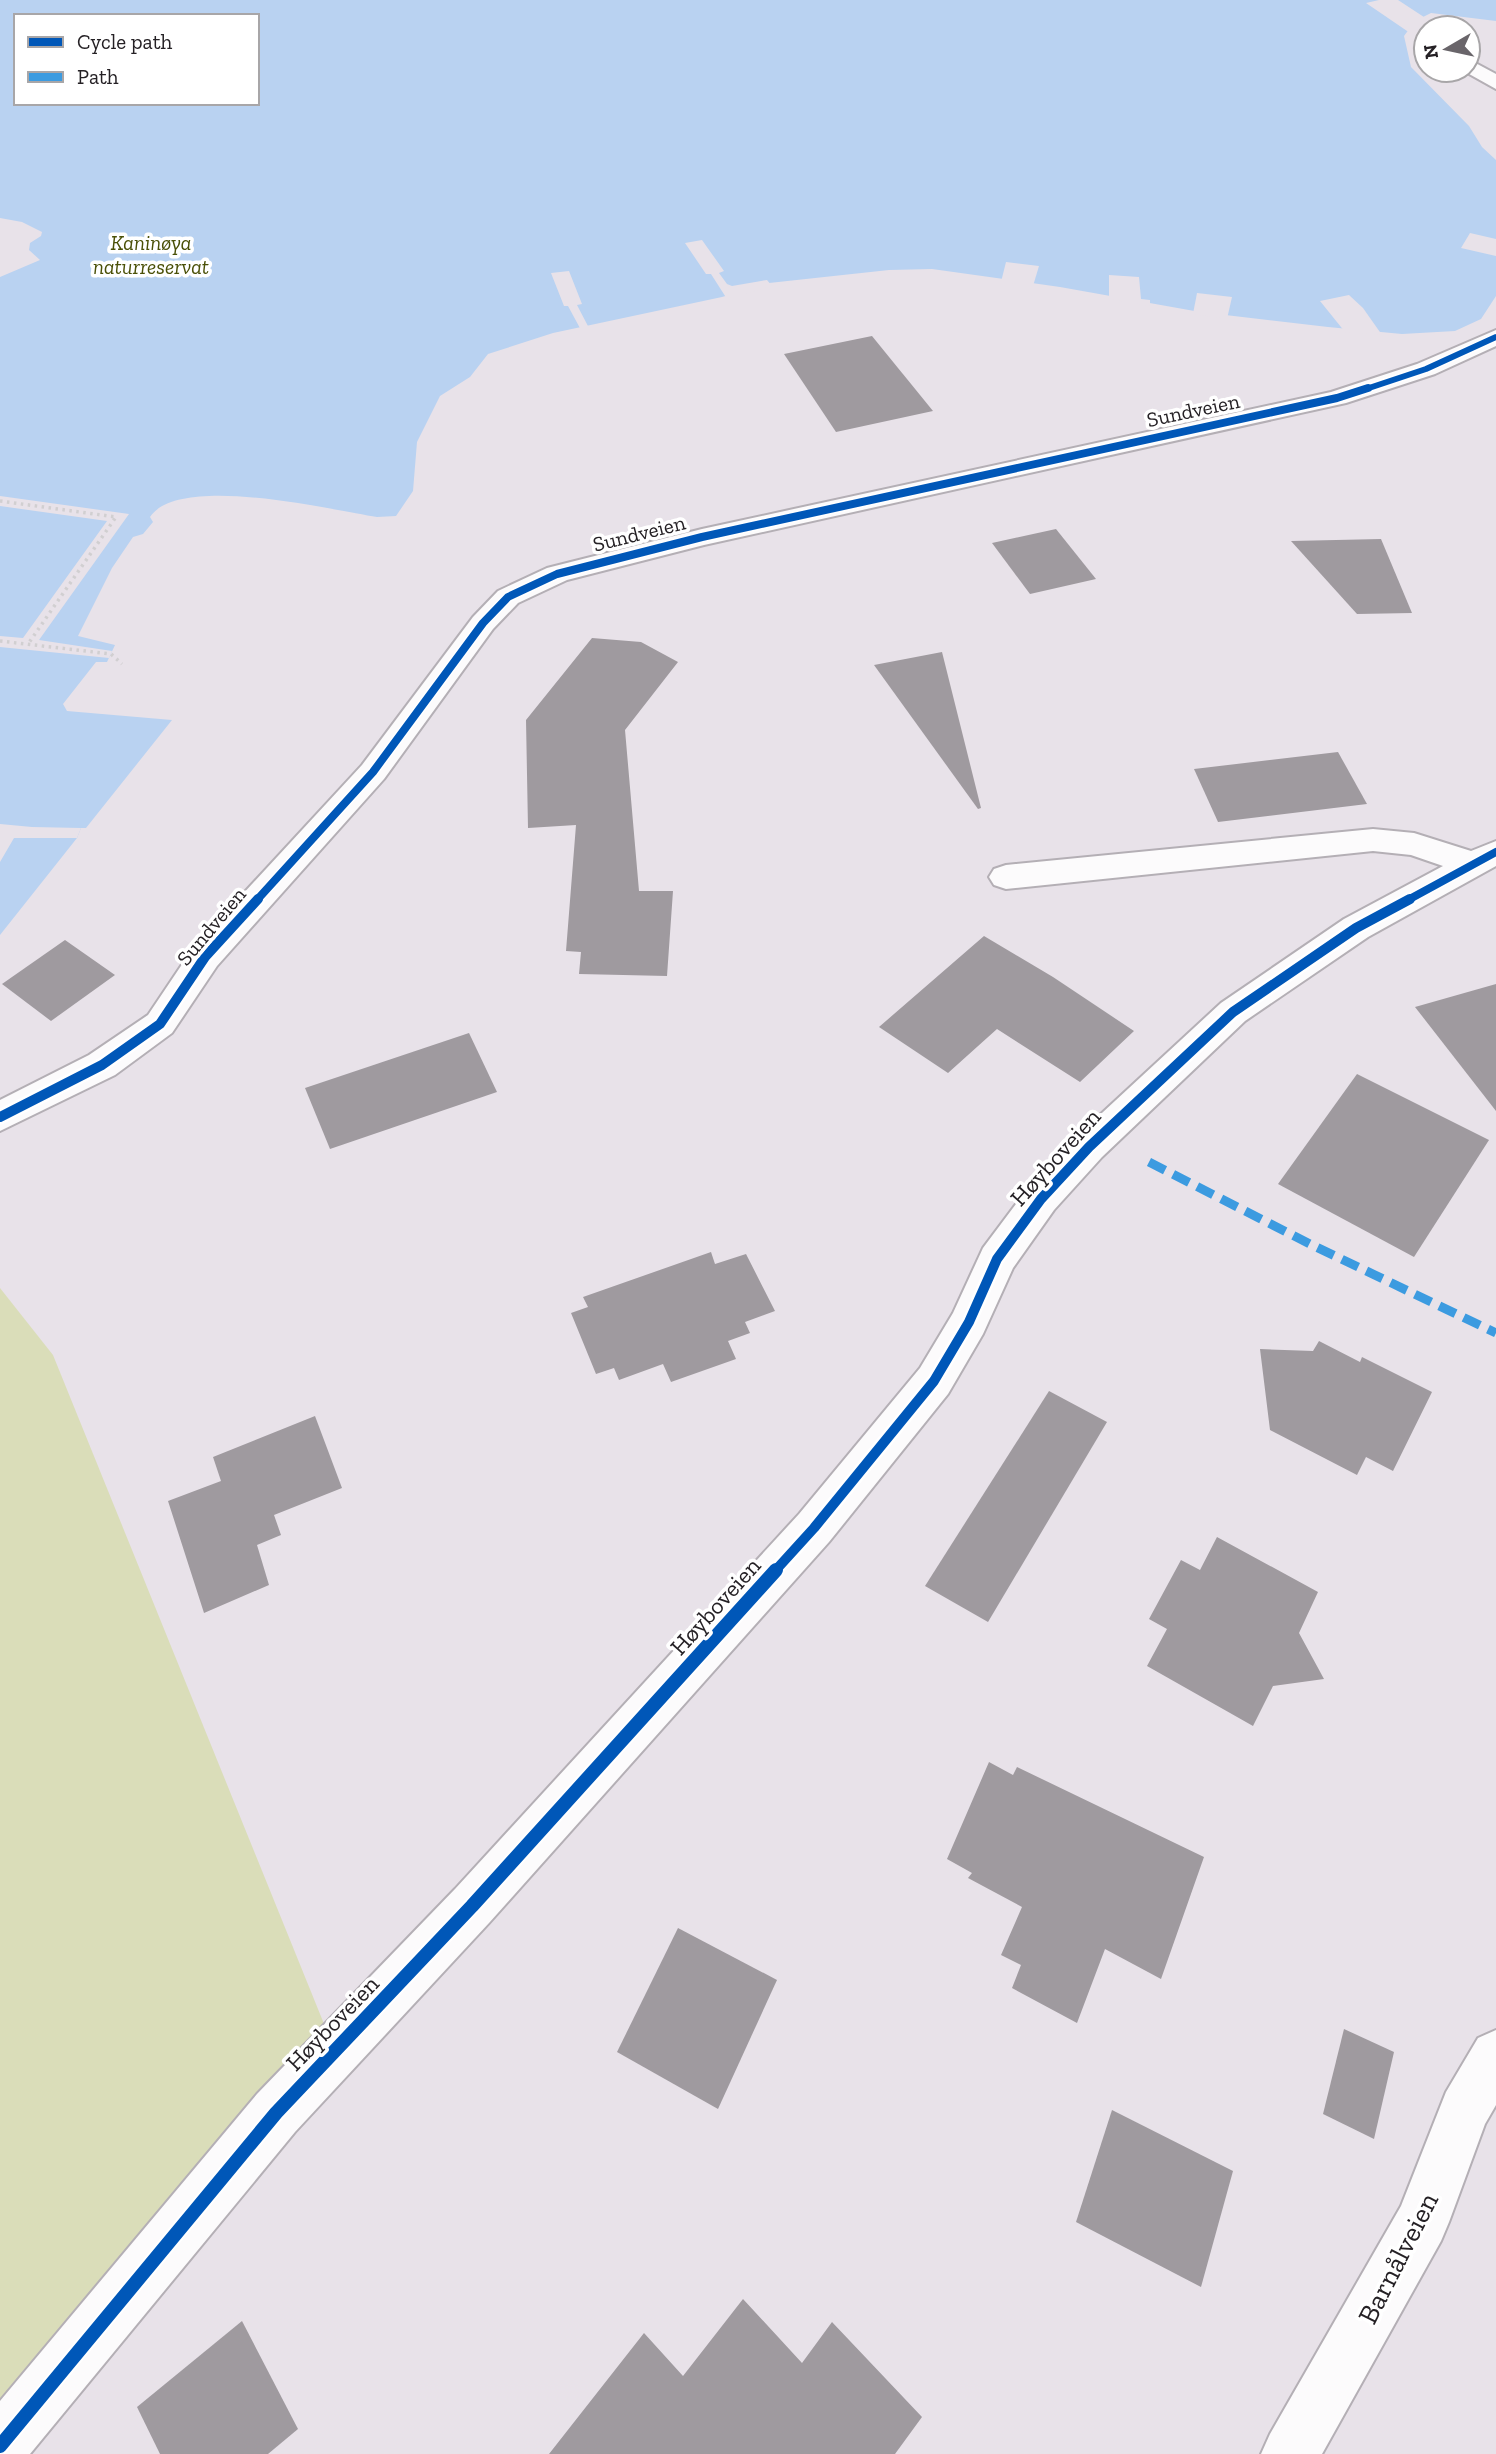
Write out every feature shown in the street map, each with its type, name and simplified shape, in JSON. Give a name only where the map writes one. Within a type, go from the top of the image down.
[{"type":"street","name":"Sundveien","points":[[0,1117],[102,1065],[160,1024],[205,957],[373,772],[483,622],[508,597],[557,574],[702,537],[1337,398],[1426,369],[1496,337]]},
{"type":"street","points":[[1006,877],[1374,840],[1414,844],[1484,858]]},
{"type":"street","name":"Høyboveien","points":[[0,2446],[276,2113],[472,1906],[814,1528],[934,1381],[969,1322],[997,1259],[1041,1199],[1088,1147],[1233,1012],[1356,928],[1484,858]]},
{"type":"street","name":"Barnålveien","points":[[1290,2454],[1422,2222],[1464,2110],[1496,2056]]},
{"type":"path","points":[[0,501],[116,517],[28,644]]},
{"type":"path","points":[[0,641],[111,654],[122,664]]},
{"type":"green space","points":[[0,1288],[53,1355],[335,2051],[16,2454],[0,2454]]},
{"type":"water","points":[[0,0],[1496,0],[1496,21],[1482,19],[1482,14],[1412,14],[1412,25],[1404,36],[1412,68],[1412,84],[1428,84],[1469,126],[1482,147],[1496,160],[1496,296],[1481,319],[1455,331],[1402,334],[1200,312],[1060,287],[932,269],[889,270],[769,283],[722,297],[553,333],[488,354],[470,377],[440,396],[417,442],[413,491],[396,516],[377,517],[293,502],[223,496],[191,497],[166,504],[150,517],[153,522],[143,534],[133,537],[112,568],[78,636],[115,645],[107,662],[96,662],[63,704],[67,711],[172,720],[86,828],[81,828],[77,838],[0,935],[0,277],[40,260],[29,250],[30,243],[41,236],[42,232],[22,222],[0,218]]},
{"type":"pier","points":[[1398,0],[1419,14],[1412,14],[1410,33],[1366,3]]},
{"type":"pier","points":[[1470,233],[1496,239],[1496,256],[1461,248]]},
{"type":"pier","points":[[702,240],[724,271],[719,273],[727,284],[732,286],[767,280],[772,286],[727,299],[711,274],[706,274],[685,243]]},
{"type":"pier","points":[[1006,262],[1039,266],[1033,286],[1001,282]]},
{"type":"pier","points":[[569,271],[582,304],[577,305],[589,328],[581,330],[568,306],[564,306],[551,273]]},
{"type":"pier","points":[[1109,275],[1139,277],[1141,299],[1150,300],[1150,306],[1109,299]]},
{"type":"pier","points":[[1197,293],[1232,297],[1227,319],[1193,314]]},
{"type":"pier","points":[[1349,295],[1363,308],[1382,335],[1345,332],[1320,301]]},
{"type":"pier","points":[[0,496],[129,514],[39,640],[112,651],[109,658],[0,647],[0,636],[23,638],[107,521],[0,506]]},
{"type":"pier","points":[[0,824],[81,828],[77,838],[14,838],[0,862]]},
{"type":"building","points":[[872,336],[933,411],[836,432],[784,354]]},
{"type":"building","points":[[1056,529],[1096,579],[1030,594],[992,543]]},
{"type":"building","points":[[1381,539],[1412,613],[1357,614],[1291,541]]},
{"type":"building","points":[[592,638],[641,642],[678,662],[625,730],[639,891],[673,891],[667,976],[579,974],[581,952],[566,951],[576,825],[528,828],[526,720]]},
{"type":"building","points":[[942,652],[981,808],[978,809],[874,665]]},
{"type":"building","points":[[1338,752],[1367,804],[1218,822],[1194,769]]},
{"type":"building","points":[[984,936],[1053,977],[1134,1031],[1080,1082],[997,1029],[948,1073],[879,1027]]},
{"type":"building","points":[[65,940],[115,975],[51,1021],[2,984]]},
{"type":"building","points":[[1496,984],[1496,1111],[1415,1007]]},
{"type":"building","points":[[469,1033],[497,1092],[330,1149],[305,1088]]},
{"type":"building","points":[[1357,1074],[1489,1140],[1414,1257],[1278,1184]]},
{"type":"building","points":[[711,1252],[715,1264],[746,1254],[775,1311],[745,1322],[750,1333],[728,1341],[736,1359],[671,1382],[663,1364],[619,1380],[614,1368],[596,1374],[571,1313],[588,1307],[583,1297]]},
{"type":"building","points":[[1319,1341],[1360,1362],[1362,1357],[1432,1392],[1393,1471],[1366,1457],[1357,1475],[1270,1430],[1260,1349],[1313,1351]]},
{"type":"building","points":[[1049,1391],[1107,1422],[988,1622],[925,1586]]},
{"type":"building","points":[[315,1416],[342,1488],[274,1515],[281,1535],[257,1545],[269,1585],[204,1613],[168,1501],[221,1481],[213,1457]]},
{"type":"building","points":[[1217,1537],[1318,1592],[1299,1633],[1324,1679],[1273,1686],[1253,1726],[1147,1666],[1167,1629],[1149,1619],[1181,1560],[1200,1570]]},
{"type":"building","points":[[989,1762],[1013,1775],[1017,1767],[1204,1857],[1161,1979],[1105,1949],[1077,2023],[1012,1988],[1021,1965],[1001,1955],[1022,1907],[968,1878],[972,1873],[947,1859]]},
{"type":"building","points":[[678,1928],[777,1980],[718,2109],[617,2052]]},
{"type":"building","points":[[1344,2029],[1394,2052],[1374,2139],[1323,2114]]},
{"type":"building","points":[[1112,2110],[1233,2171],[1201,2287],[1076,2222]]},
{"type":"building","points":[[743,2299],[802,2363],[832,2322],[922,2417],[895,2454],[549,2454],[644,2333],[683,2376]]},
{"type":"building","points":[[242,2321],[298,2429],[268,2454],[160,2454],[137,2407]]},
{"type":"marked path","points":[[1149,1162],[1310,1244],[1496,1333]]},
{"type":"cycle path","points":[[0,1117],[102,1065],[160,1024],[205,957],[373,772],[483,623],[508,597],[557,574],[702,537],[1337,398],[1426,369],[1496,337]]},
{"type":"cycle path","points":[[0,2446],[276,2113],[472,1906],[814,1528],[934,1381],[969,1322],[997,1259],[1041,1199],[1089,1147],[1233,1012],[1356,928],[1496,852]]},
{"type":"park label","name":"Kaninøya naturreservat","points":[[151,254]]}]
